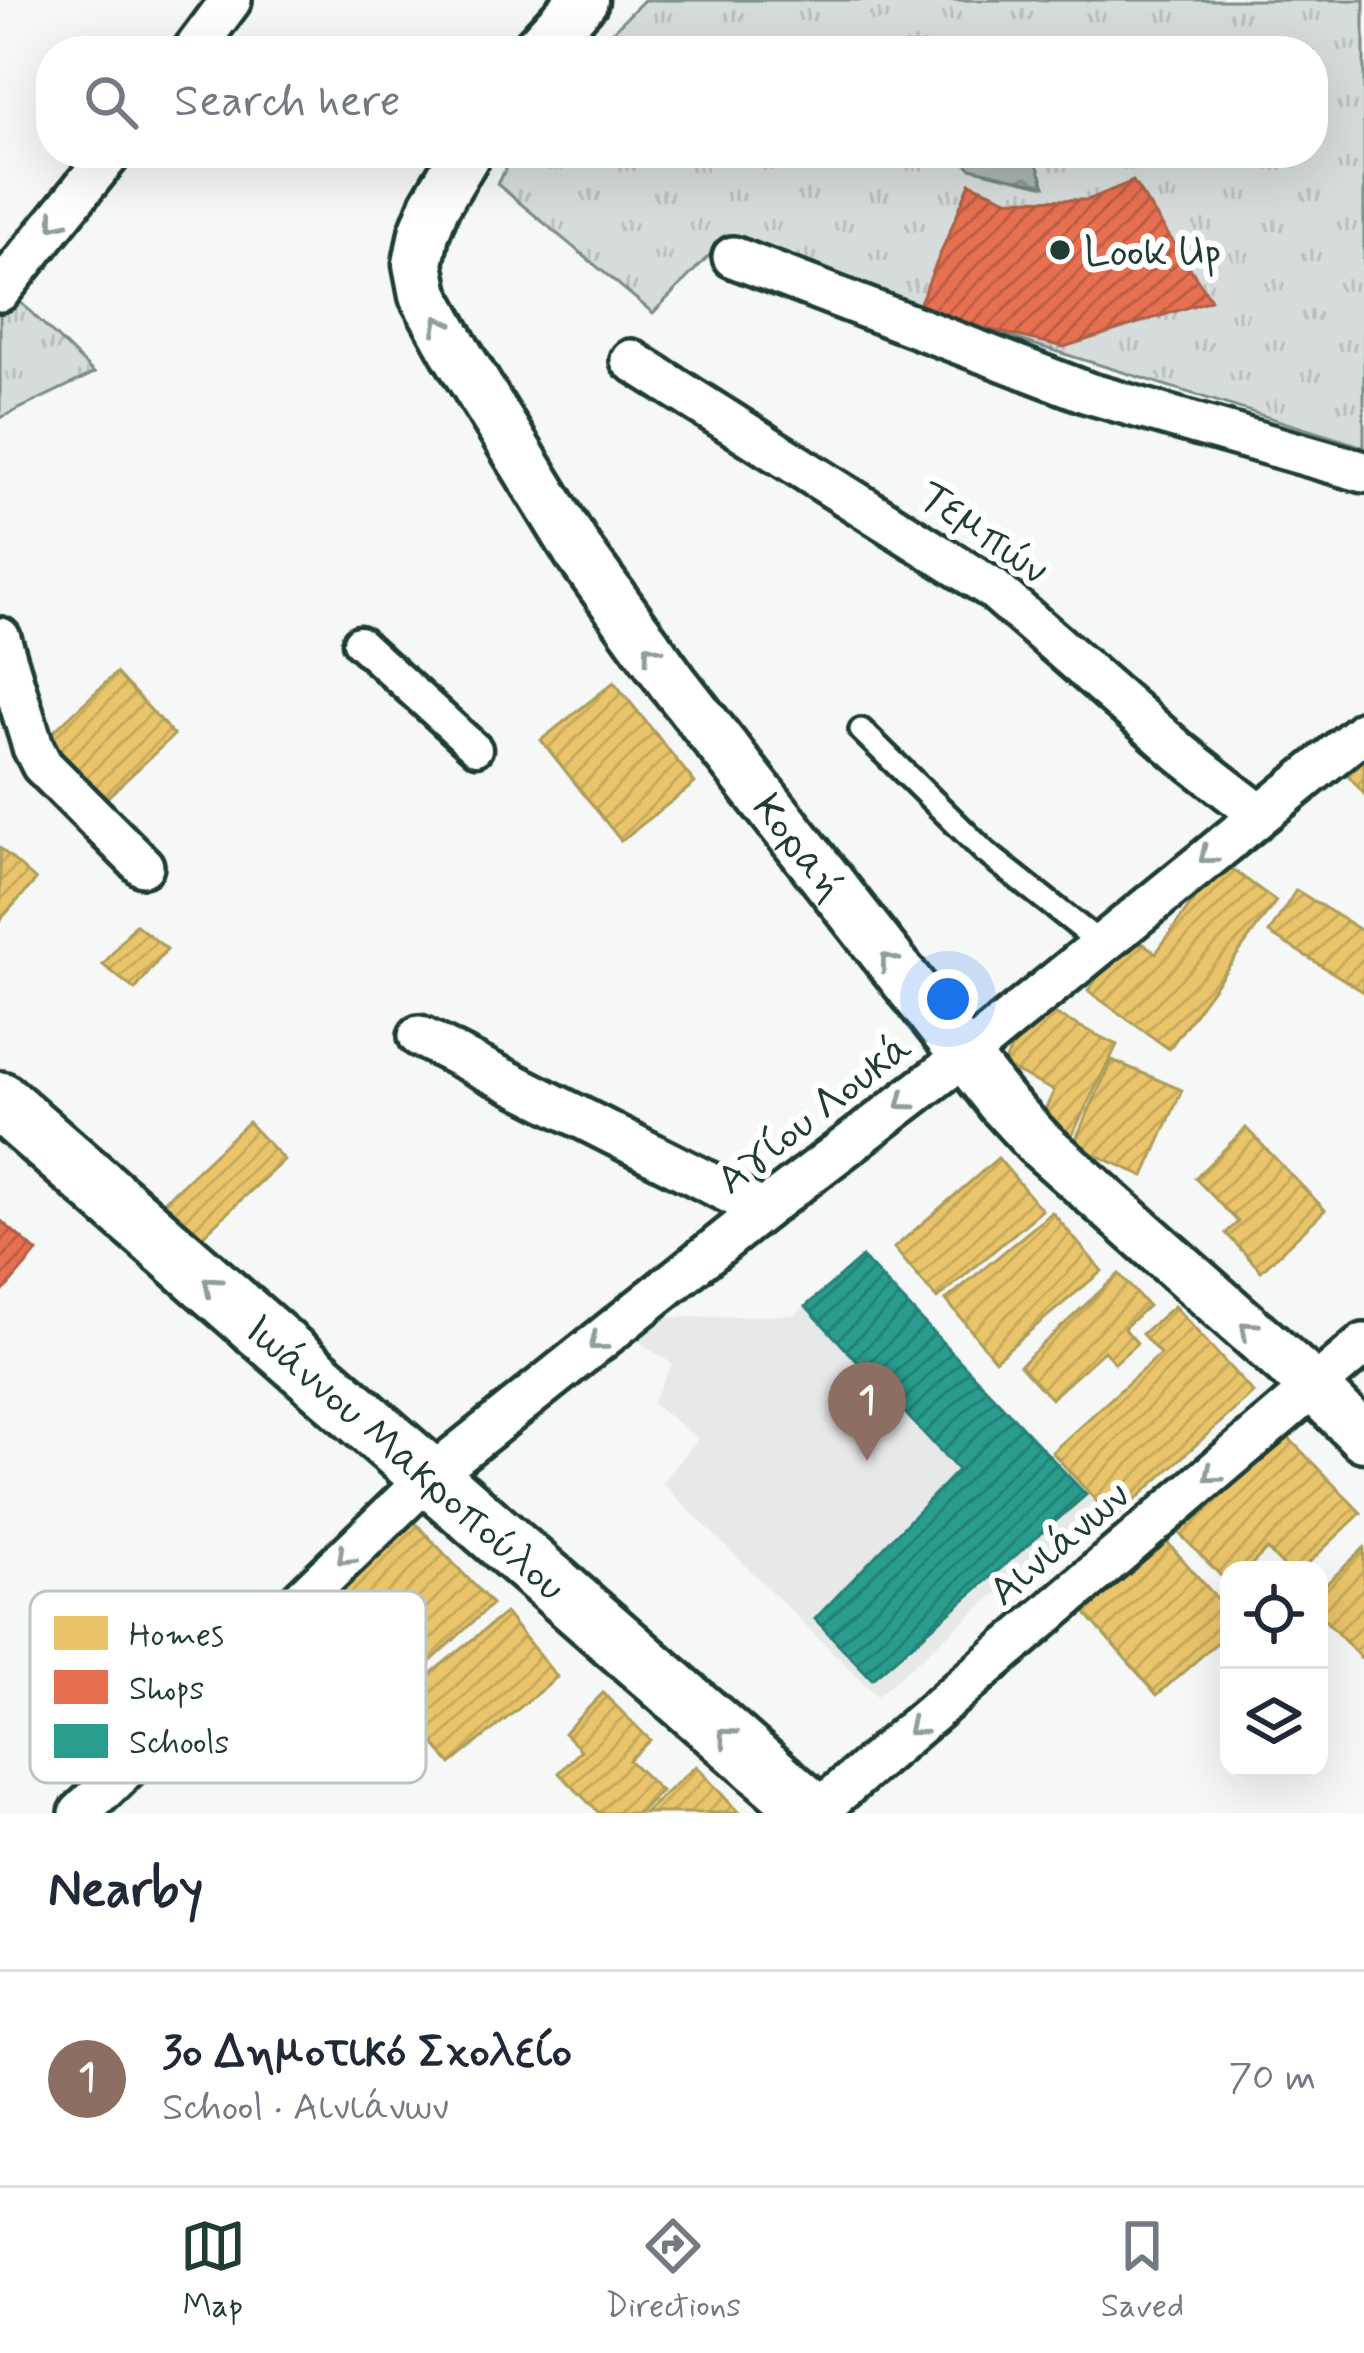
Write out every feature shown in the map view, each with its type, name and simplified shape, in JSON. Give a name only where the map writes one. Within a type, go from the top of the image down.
[{"type":"main road","name":"Ιωάννου Μακροπούλου","points":[[0,1101],[814,1813]]},
{"type":"street","points":[[204,36],[231,0]]},
{"type":"street","points":[[550,36],[583,0]]},
{"type":"street","points":[[0,291],[100,168]]},
{"type":"street","name":"Κοραή","points":[[457,168],[424,233],[418,264],[424,295],[578,550],[637,634],[962,1058],[1038,1142],[1364,1437]]},
{"type":"street","points":[[733,257],[1088,393],[1364,472]]},
{"type":"street","name":"Τεμπών","points":[[631,360],[993,589],[1259,814]]},
{"type":"street","points":[[0,638],[33,747],[43,765],[143,866]]},
{"type":"street","points":[[359,642],[476,749]]},
{"type":"street","name":"Αγίου Λουκά","points":[[311,1591],[430,1476],[962,1058],[1364,731]]},
{"type":"street","points":[[419,1036],[763,1210]]},
{"type":"street","name":"Αινιάνων","points":[[814,1813],[1364,1344]]},
{"type":"street","name":"Αγίου Λουκά","points":[[80,1813],[111,1783]]},
{"type":"lane","points":[[861,730],[986,852],[1100,943]]},
{"type":"shaded area","points":[[862,1257],[1097,1506],[877,1696],[662,1483],[698,1439],[652,1403],[672,1364],[614,1324],[641,1301],[662,1318],[795,1315]]},
{"type":"green space","points":[[644,0],[1364,0],[1364,447],[965,323],[729,235],[653,313],[497,184],[506,168],[1328,168],[1328,36],[608,36]]},
{"type":"green space","points":[[11,293],[94,373],[0,418],[0,306]]},
{"type":"water","points":[[970,168],[1038,168],[1045,186]]},
{"type":"building: Homes","points":[[116,673],[174,735],[95,809],[37,747]]},
{"type":"building: Homes","points":[[614,682],[695,783],[621,841],[541,740]]},
{"type":"building: Homes","points":[[1364,751],[1364,794],[1343,769]]},
{"type":"building: Homes","points":[[0,848],[36,880],[0,920]]},
{"type":"building: Homes","points":[[1221,861],[1276,901],[1169,1049],[1088,991],[1129,933],[1156,953]]},
{"type":"building: Homes","points":[[1296,890],[1364,932],[1364,992],[1269,933]]},
{"type":"building: Homes","points":[[135,924],[167,949],[135,990],[103,965]]},
{"type":"building: Homes","points":[[1034,1004],[1117,1045],[1064,1151],[1033,1135],[1054,1091],[1003,1065]]},
{"type":"building: Homes","points":[[1112,1060],[1182,1090],[1144,1176],[1073,1145]]},
{"type":"building: Homes","points":[[248,1122],[284,1160],[186,1251],[155,1210]]},
{"type":"building: Homes","points":[[1246,1128],[1325,1210],[1261,1271],[1226,1233],[1238,1222],[1195,1178]]},
{"type":"building: Homes","points":[[998,1158],[1042,1210],[937,1299],[894,1248]]},
{"type":"building: Homes","points":[[1052,1212],[1102,1271],[995,1360],[946,1300]]},
{"type":"building: Homes","points":[[1119,1274],[1148,1306],[1124,1328],[1137,1343],[1115,1363],[1104,1351],[1051,1399],[1020,1365]]},
{"type":"building: Homes","points":[[1174,1306],[1253,1393],[1113,1520],[1052,1452],[1160,1354],[1142,1334]]},
{"type":"building: Homes","points":[[1283,1432],[1361,1513],[1310,1561],[1278,1561],[1267,1549],[1255,1561],[1220,1561],[1220,1575],[1178,1532]]},
{"type":"building: Homes","points":[[407,1514],[492,1604],[426,1666],[426,1591],[326,1591]]},
{"type":"building: Homes","points":[[1161,1535],[1220,1602],[1220,1640],[1157,1695],[1080,1607]]},
{"type":"building: Homes","points":[[1364,1548],[1364,1661],[1328,1623],[1328,1582]]},
{"type":"building: Homes","points":[[505,1613],[557,1677],[451,1764],[426,1734],[426,1677]]},
{"type":"building: Homes","points":[[603,1693],[650,1740],[629,1760],[661,1791],[639,1813],[599,1813],[559,1773],[581,1750],[564,1733]]},
{"type":"building: Homes","points":[[696,1766],[739,1813],[644,1813]]},
{"type":"building: Shops","name":"Look Up","points":[[1133,181],[1211,300],[1064,347],[916,312],[970,183],[1007,199],[1088,200]]},
{"type":"building: Shops","points":[[0,1220],[37,1252],[0,1295]]},
{"type":"building: Schools","points":[[862,1257],[1086,1495],[872,1679],[815,1619],[958,1470],[806,1306]]},
{"type":"place","name":"Look Up","points":[[1060,250]]},
{"type":"place","name":"3ο Δημοτικό Σχολείο","points":[[867,1461]]}]
